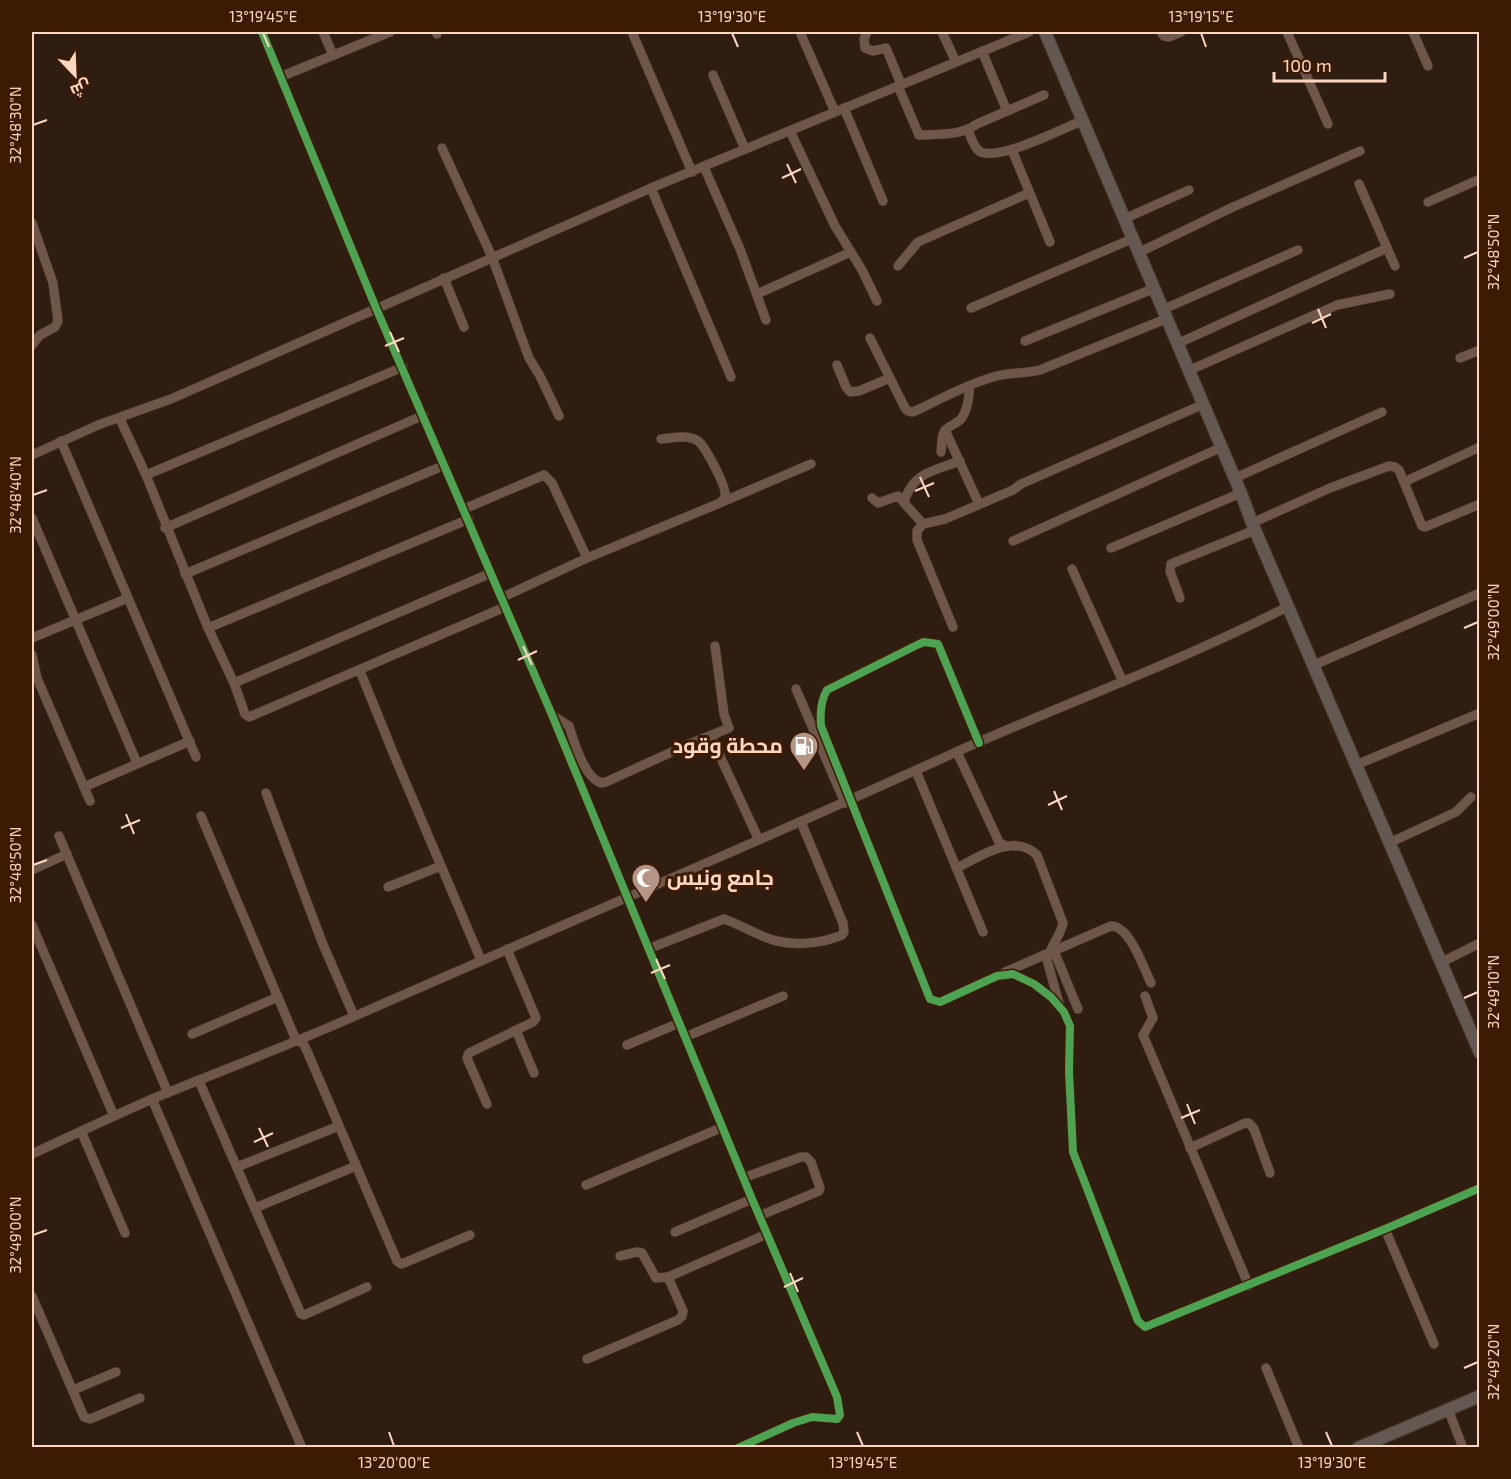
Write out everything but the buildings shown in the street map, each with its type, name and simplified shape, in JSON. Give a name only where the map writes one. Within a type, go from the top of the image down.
[{"type":"main road","points":[[1045,32],[1126,218],[1253,526],[1440,963],[1475,1029],[1479,1053]]},
{"type":"main road","points":[[1358,1448],[1479,1396]]},
{"type":"street","points":[[262,32],[376,308],[552,715],[766,1234],[837,1397],[840,1415],[837,1419],[812,1418],[793,1424],[751,1445],[738,1448]]},
{"type":"street","points":[[323,32],[333,55]]},
{"type":"street","points":[[280,77],[390,32]]},
{"type":"street","points":[[632,32],[692,172]]},
{"type":"street","points":[[800,32],[883,201]]},
{"type":"street","points":[[867,32],[864,39],[865,48],[873,51],[886,48],[919,135],[954,134],[968,130],[1044,95]]},
{"type":"street","points":[[942,32],[956,62]]},
{"type":"street","points":[[32,455],[98,425],[171,399],[651,188],[1029,32]]},
{"type":"street","points":[[1161,32],[1166,37],[1181,32]]},
{"type":"street","points":[[1287,32],[1328,124]]},
{"type":"street","points":[[1413,32],[1428,66]]},
{"type":"street","points":[[982,51],[1007,111]]},
{"type":"street","points":[[712,75],[745,149]]},
{"type":"street","points":[[968,130],[974,146],[983,153],[996,154],[1012,150],[1084,120]]},
{"type":"street","points":[[790,131],[835,226],[868,281],[877,301]]},
{"type":"street","points":[[442,148],[492,257],[528,358],[540,376],[559,416]]},
{"type":"street","points":[[1012,150],[1050,242]]},
{"type":"street","points":[[1140,252],[1233,207],[1360,151]]},
{"type":"street","points":[[704,167],[740,249],[766,320]]},
{"type":"street","points":[[1428,202],[1479,179]]},
{"type":"street","points":[[1359,184],[1395,266]]},
{"type":"street","points":[[651,188],[731,376]]},
{"type":"street","points":[[1126,218],[1189,190]]},
{"type":"street","points":[[898,266],[918,242],[1029,193]]},
{"type":"street","points":[[32,223],[53,283],[58,321],[55,327],[40,334],[32,345]]},
{"type":"street","points":[[971,308],[1134,238]]},
{"type":"street","points":[[1179,343],[1387,248]]},
{"type":"street","points":[[870,338],[908,411],[913,412],[996,376],[1040,370],[1166,314],[1298,250]]},
{"type":"street","points":[[756,294],[851,252]]},
{"type":"street","points":[[444,278],[464,327]]},
{"type":"street","points":[[1025,341],[1155,288]]},
{"type":"street","points":[[1190,370],[1337,305],[1390,294]]},
{"type":"street","points":[[1460,358],[1479,350]]},
{"type":"street","points":[[837,365],[850,392],[860,391],[890,378]]},
{"type":"street","points":[[146,475],[403,367]]},
{"type":"street","points":[[941,452],[945,430],[960,421],[963,416],[969,397],[969,386]]},
{"type":"street","points":[[953,627],[917,540],[917,531],[923,524],[945,519],[1013,490],[1021,484],[1204,404]]},
{"type":"street","points":[[1235,478],[1382,412]]},
{"type":"street","points":[[165,528],[423,416]]},
{"type":"street","points":[[120,419],[146,475],[165,528],[234,683],[245,714],[249,717],[360,671],[503,603],[587,558],[811,464]]},
{"type":"street","points":[[945,430],[979,504]]},
{"type":"street","points":[[661,439],[690,437],[699,441],[716,470],[725,492],[720,503]]},
{"type":"street","points":[[61,441],[196,757]]},
{"type":"street","points":[[1013,541],[1222,447]]},
{"type":"street","points":[[1404,482],[1479,447]]},
{"type":"street","points":[[904,502],[911,485],[917,479],[960,461]]},
{"type":"street","points":[[185,574],[445,465]]},
{"type":"street","points":[[1180,598],[1170,571],[1171,564],[1330,488],[1389,466],[1399,470],[1422,525],[1425,527],[1479,504]]},
{"type":"street","points":[[464,509],[543,475],[546,476],[587,558]]},
{"type":"street","points":[[1111,548],[1241,493]]},
{"type":"street","points":[[872,498],[878,503],[898,496],[923,524]]},
{"type":"street","points":[[32,518],[137,763]]},
{"type":"street","points":[[208,628],[469,519]]},
{"type":"street","points":[[1072,569],[1123,682]]},
{"type":"street","points":[[234,683],[491,573]]},
{"type":"street","points":[[1314,665],[1479,593]]},
{"type":"street","points":[[32,638],[128,598]]},
{"type":"street","points":[[32,1154],[152,1099],[354,1016],[957,752],[1243,630],[1289,606]]},
{"type":"street","points":[[847,802],[846,788],[821,726],[820,711],[826,692],[917,645],[924,642],[938,644],[979,743]]},
{"type":"street","points":[[552,715],[569,726],[574,743],[589,774],[594,781],[600,783],[687,744],[711,737],[729,728],[724,714],[715,646]]},
{"type":"street","points":[[32,655],[37,678],[90,801]]},
{"type":"street","points":[[360,671],[481,960]]},
{"type":"street","points":[[796,689],[884,881],[930,999],[940,1002],[1111,926],[1125,931],[1151,983]]},
{"type":"street","points":[[1356,765],[1479,713]]},
{"type":"street","points":[[711,737],[759,840]]},
{"type":"street","points":[[84,787],[190,741]]},
{"type":"street","points":[[957,752],[999,842],[1004,845],[1018,846],[1037,855],[1062,914],[1064,923],[1051,952],[1048,967],[1059,1006],[1070,1026],[1069,1071],[1073,1152],[1138,1321],[1145,1327],[1249,1286],[1479,1188]]},
{"type":"street","points":[[916,771],[983,932]]},
{"type":"street","points":[[266,793],[322,942],[354,1016]]},
{"type":"street","points":[[1389,843],[1456,812],[1471,797]]},
{"type":"street","points":[[201,816],[296,1040],[305,1046],[398,1263],[404,1263],[470,1235]]},
{"type":"street","points":[[648,949],[724,919],[776,941],[790,943],[821,942],[842,934],[843,924],[801,822]]},
{"type":"street","points":[[59,836],[168,1093]]},
{"type":"street","points":[[957,868],[1004,845]]},
{"type":"street","points":[[32,870],[67,854]]},
{"type":"street","points":[[388,887],[441,866]]},
{"type":"street","points":[[32,925],[114,1116]]},
{"type":"street","points":[[1440,963],[1479,943]]},
{"type":"street","points":[[487,1104],[467,1055],[471,1051],[534,1022],[537,1018],[507,949]]},
{"type":"street","points":[[1051,952],[1078,1009]]},
{"type":"street","points":[[997,976],[1013,974],[1021,977],[1034,984],[1059,1006]]},
{"type":"street","points":[[685,1036],[783,996]]},
{"type":"street","points":[[1145,996],[1154,1018],[1143,1035],[1249,1286]]},
{"type":"street","points":[[192,1034],[278,997]]},
{"type":"street","points":[[627,1045],[680,1023]]},
{"type":"street","points":[[516,1030],[534,1073]]},
{"type":"street","points":[[199,1081],[301,1314],[304,1315],[367,1287]]},
{"type":"street","points":[[152,1099],[302,1448]]},
{"type":"street","points":[[1190,1148],[1249,1124],[1254,1129],[1270,1173]]},
{"type":"street","points":[[237,1167],[339,1126]]},
{"type":"street","points":[[586,1185],[723,1127]]},
{"type":"street","points":[[81,1131],[124,1233]]},
{"type":"street","points":[[744,1178],[801,1157],[806,1157],[811,1162],[819,1191],[759,1216]]},
{"type":"street","points":[[255,1208],[356,1166]]},
{"type":"street","points":[[675,1232],[752,1199]]},
{"type":"street","points":[[1385,1229],[1434,1344]]},
{"type":"street","points":[[620,1256],[642,1253],[656,1278],[668,1277],[766,1234]]},
{"type":"street","points":[[587,1359],[678,1320],[682,1316],[683,1311],[668,1277]]},
{"type":"street","points":[[32,1296],[87,1419],[140,1398]]},
{"type":"street","points":[[1266,1368],[1299,1448]]},
{"type":"street","points":[[73,1390],[116,1372]]},
{"type":"street","points":[[1448,1409],[1463,1448]]},
{"type":"cycle path","points":[[262,32],[376,308],[552,715],[752,1199],[837,1397],[840,1415],[837,1419],[812,1417],[793,1423],[738,1448]]},
{"type":"cycle path","points":[[979,743],[938,644],[924,642],[917,645],[827,690],[823,698],[821,726],[930,999],[940,1002],[997,976],[1013,974],[1034,984],[1051,997],[1064,1012],[1070,1026],[1069,1071],[1073,1152],[1138,1321],[1145,1327],[1480,1188]]},
{"type":"place","name":"محطة وقود","points":[[804,772]]},
{"type":"place","name":"جامع ونيس","points":[[646,904]]}]
